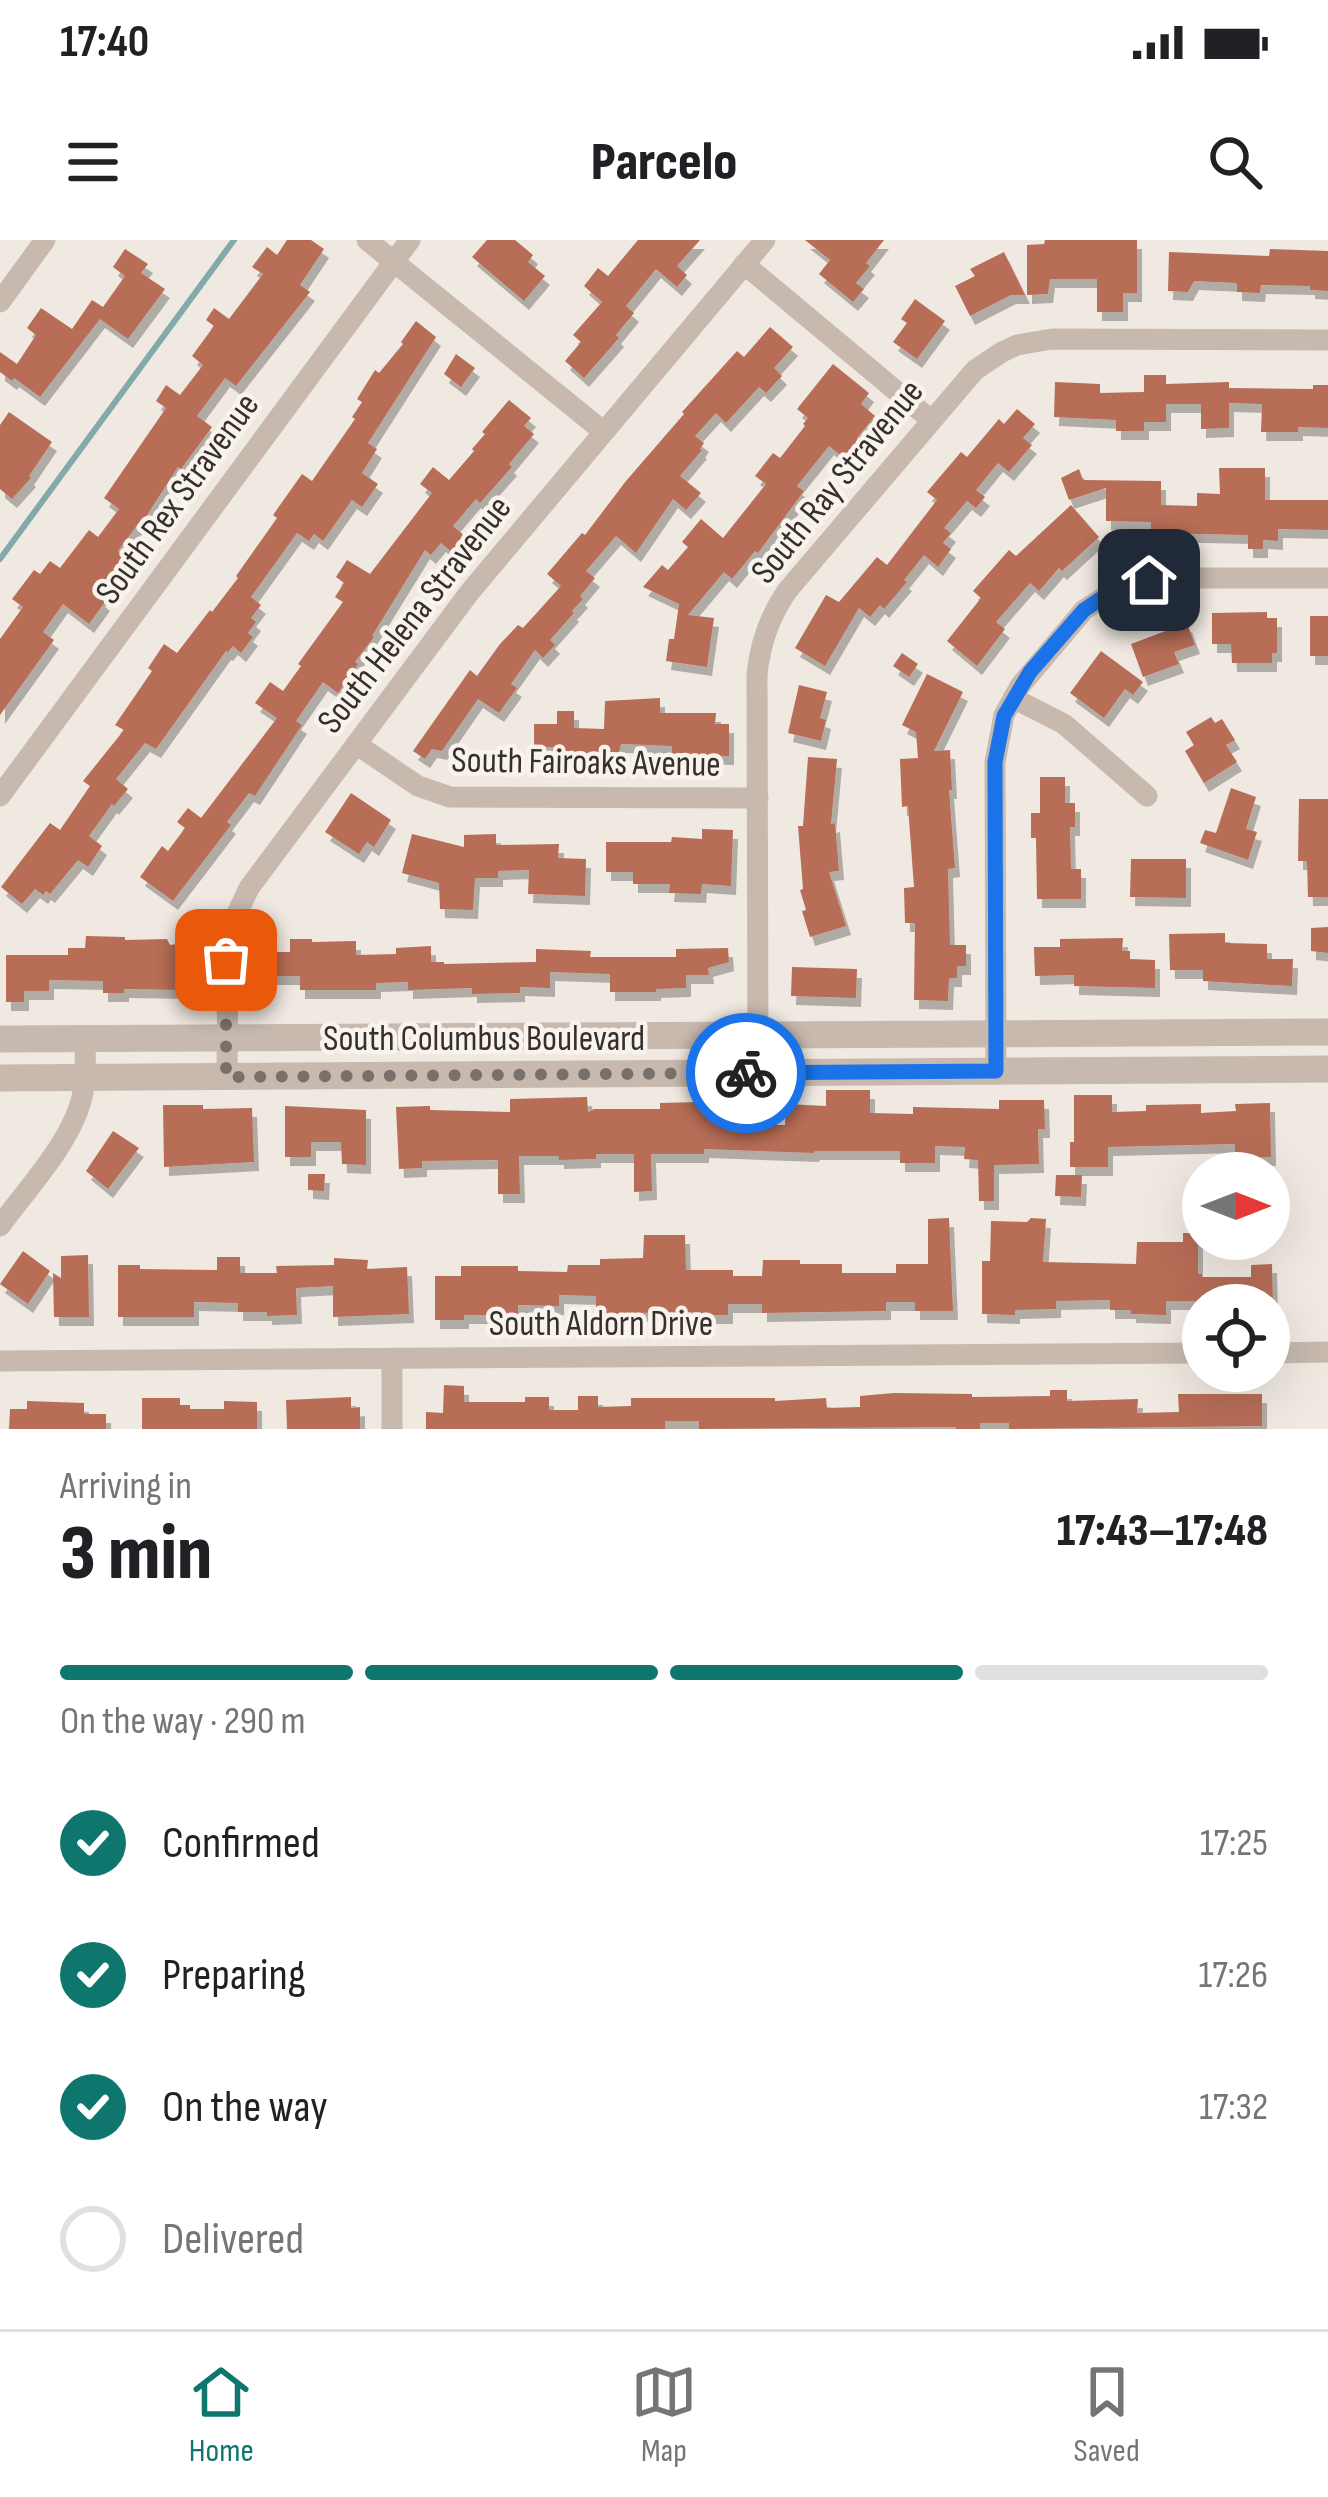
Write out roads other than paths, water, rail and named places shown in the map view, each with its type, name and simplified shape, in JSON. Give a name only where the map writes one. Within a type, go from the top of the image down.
[{"type":"street","points":[[367,240],[604,432]]},
{"type":"street","name":"South Rex Stravenue","points":[[0,796],[410,240]]},
{"type":"street","name":"South Helena Stravenue","points":[[226,1077],[226,960],[240,904],[469,593],[765,240]]},
{"type":"street","points":[[0,302],[45,241],[63,256]]},
{"type":"street","points":[[744,265],[932,420]]},
{"type":"street","name":"South Ray Stravenue","points":[[758,1073],[757,675],[770,617],[788,591],[975,370],[1002,352],[1034,341],[1328,340]]},
{"type":"street","points":[[996,1071],[995,762],[999,730],[1012,698],[1084,610],[1114,590],[1169,578],[1328,578]]},
{"type":"street","points":[[1012,698],[1064,724],[1147,796]]},
{"type":"street","name":"South Fairoaks Avenue","points":[[356,744],[418,786],[466,800],[758,798]]},
{"type":"street","name":"South Columbus Boulevard","points":[[0,1039],[1328,1032]]},
{"type":"street","points":[[0,1226],[66,1133],[80,1105],[86,1039]]},
{"type":"street","name":"South Columbus Boulevard","points":[[0,1078],[1328,1069]]},
{"type":"street","points":[[1290,1353],[1328,1352]]},
{"type":"street","name":"South Aldorn Drive","points":[[0,1361],[1182,1353]]},
{"type":"street","points":[[392,1359],[392,1429]]},
{"type":"waterway","points":[[0,559],[234,240]]}]
